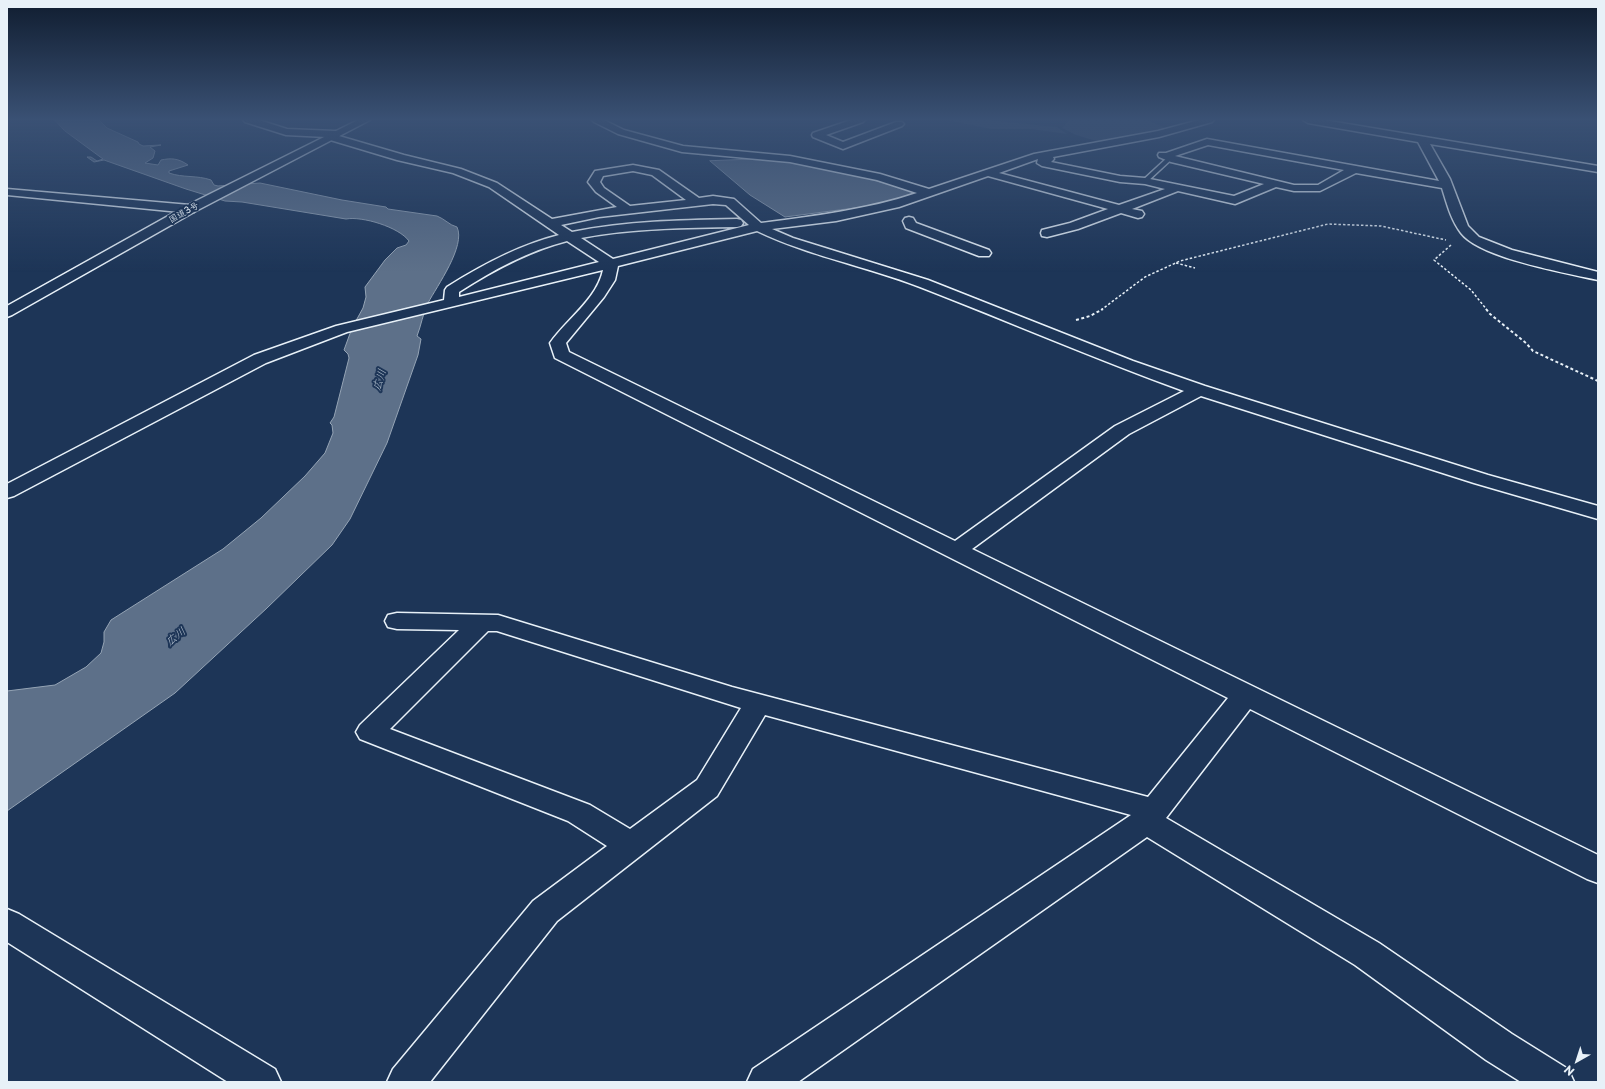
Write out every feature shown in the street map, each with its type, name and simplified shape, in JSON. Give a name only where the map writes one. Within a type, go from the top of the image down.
[{"type":"main road","name":"国道3号","points":[[7,312],[190,209],[264,171]]},
{"type":"main road","points":[[456,171],[493,185],[610,264]]},
{"type":"main road","points":[[614,171],[599,173],[594,182],[600,190],[628,210]]},
{"type":"main road","points":[[649,171],[655,172],[697,202]]},
{"type":"main road","points":[[849,171],[880,177],[929,193]]},
{"type":"main road","points":[[445,305],[452,290],[482,270],[536,246],[570,236],[644,225],[755,225],[836,217],[899,204],[994,171]]},
{"type":"main road","points":[[1080,171],[1145,181],[1236,200],[1274,184]]},
{"type":"main road","points":[[1222,171],[1294,188],[1320,188],[1352,171]]},
{"type":"main road","points":[[1365,171],[1447,186]]},
{"type":"main road","points":[[1439,171],[1447,186],[1461,224],[1467,234],[1485,245],[1516,256],[1598,276]]},
{"type":"main road","points":[[988,173],[1138,214]]},
{"type":"main road","points":[[1047,233],[1074,226],[1177,188]]},
{"type":"main road","points":[[7,192],[190,209]]},
{"type":"main road","points":[[550,223],[600,213],[713,200],[730,202],[755,225],[803,246],[923,284],[1128,365],[1199,390],[1598,513]]},
{"type":"main road","points":[[876,208],[909,221],[923,223]]},
{"type":"main road","points":[[909,221],[910,224],[984,253]]},
{"type":"main road","points":[[7,492],[260,359],[342,329],[610,264],[755,225]]},
{"type":"main road","points":[[610,264],[608,280],[558,343],[561,355],[957,550],[1598,870]]},
{"type":"main road","points":[[957,550],[1122,430],[1199,390]]},
{"type":"main road","points":[[397,621],[498,624],[728,696],[758,703],[1150,815],[1367,954],[1499,1048],[1555,1082]]},
{"type":"main road","points":[[481,623],[370,732],[579,813],[631,845]]},
{"type":"main road","points":[[766,1082],[1150,815],[1246,695]]},
{"type":"main road","points":[[406,1082],[545,911],[707,788],[758,703]]},
{"type":"main road","points":[[7,924],[262,1082]]},
{"type":"lane","points":[[1145,181],[1155,171]]},
{"type":"path","points":[[1041,331],[1090,316],[1106,307],[1145,277],[1176,262],[1320,226],[1336,223],[1363,224],[1396,228],[1460,244]]},
{"type":"path","points":[[1485,245],[1452,243],[1434,260],[1471,290],[1490,314],[1526,343],[1533,351],[1598,381]]},
{"type":"path","points":[[1176,262],[1195,268]]},
{"type":"water","name":"広川","points":[[135,171],[170,171],[169,173],[174,175],[206,178],[211,180],[214,185],[218,186],[260,183],[342,200],[386,207],[388,209],[437,216],[457,227],[459,235],[458,244],[449,266],[425,311],[417,336],[421,339],[418,355],[387,443],[350,519],[332,545],[267,608],[175,693],[7,811],[7,691],[55,685],[86,667],[101,653],[104,642],[104,632],[111,620],[223,549],[261,518],[305,476],[325,453],[333,433],[332,425],[330,423],[334,417],[349,358],[348,354],[344,350],[352,328],[363,308],[366,297],[365,287],[385,260],[397,248],[406,245],[409,241],[397,231],[370,221],[361,219],[346,219],[242,202],[225,201]]},
{"type":"water","points":[[722,171],[836,171],[909,190],[913,193],[885,204],[785,217],[750,195]]}]
